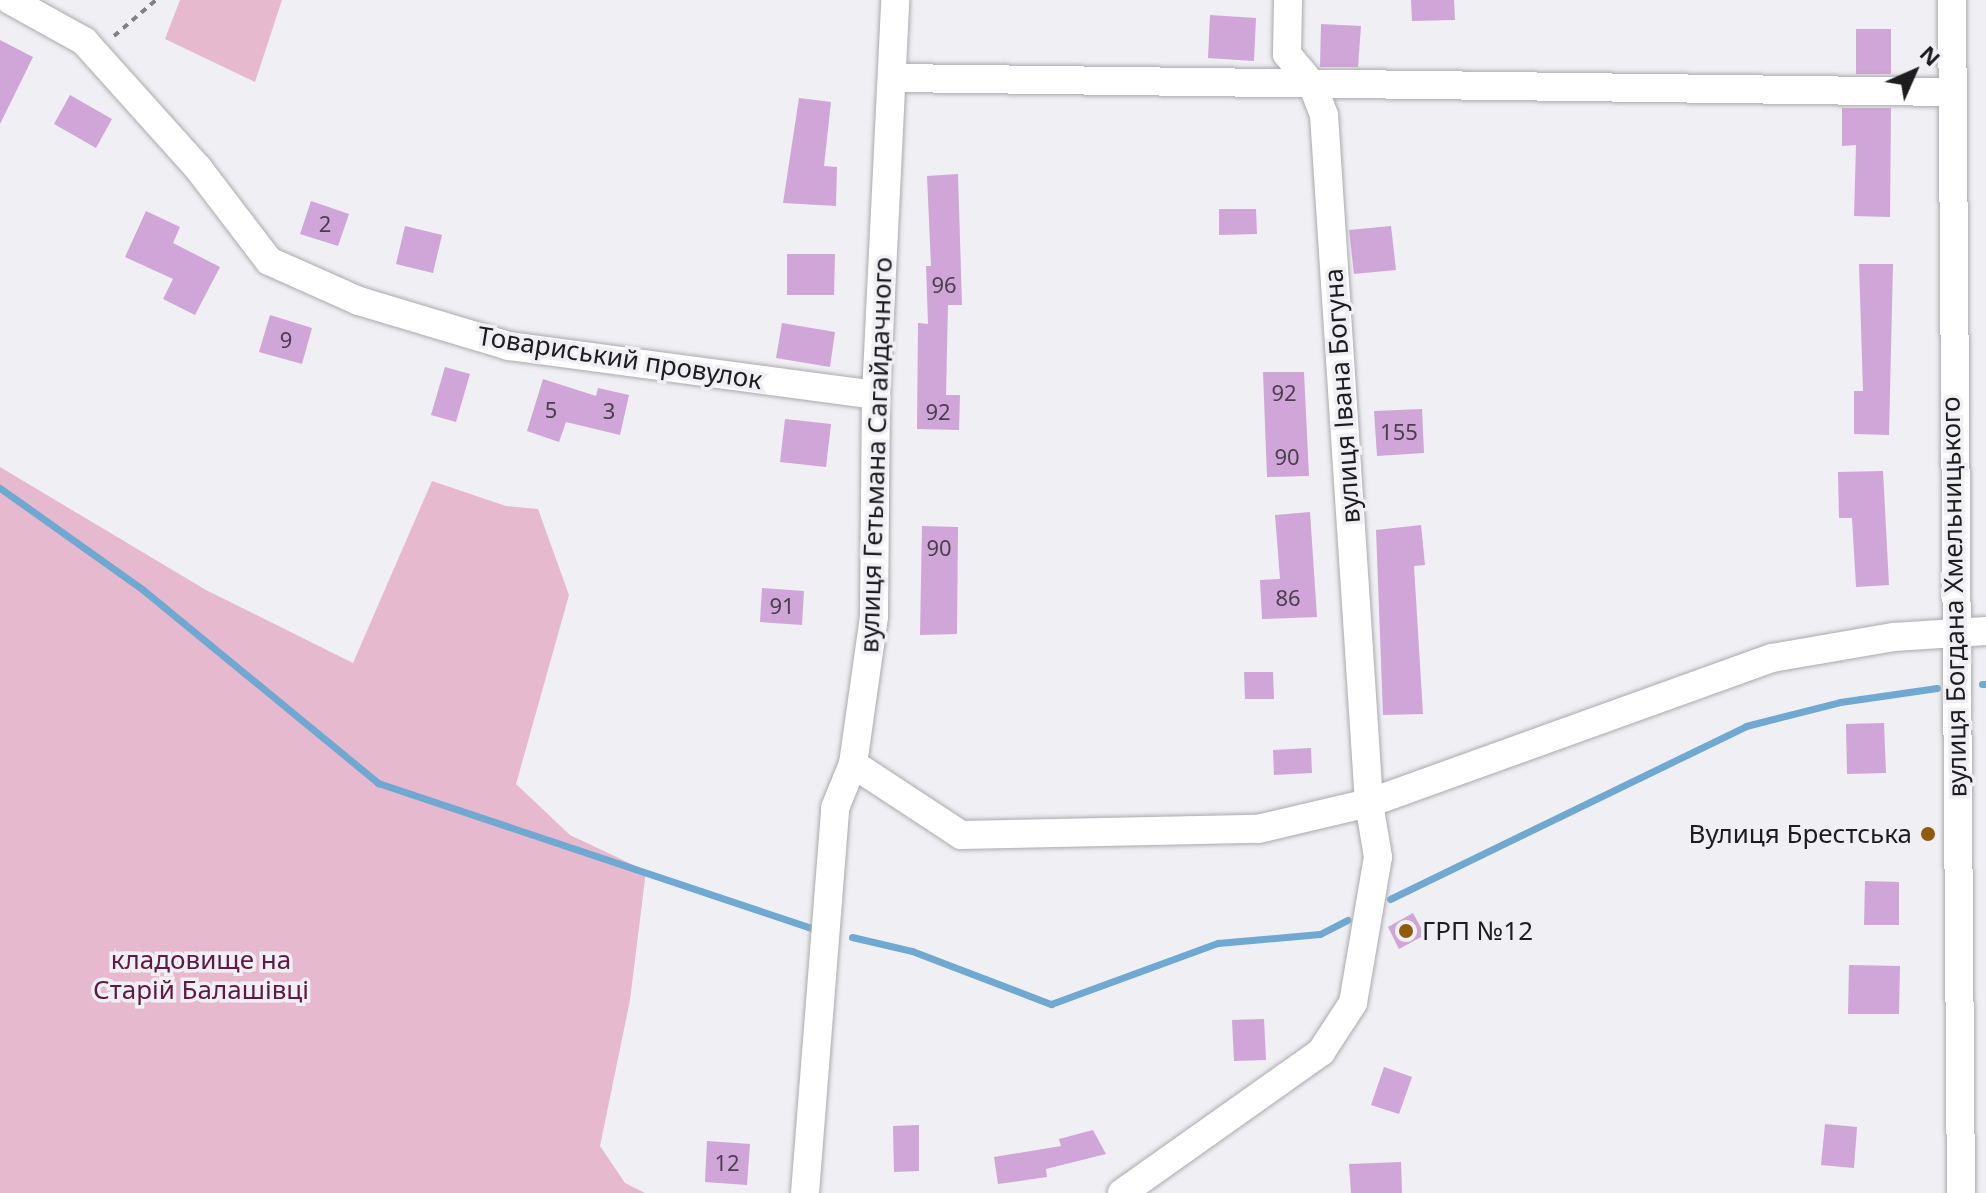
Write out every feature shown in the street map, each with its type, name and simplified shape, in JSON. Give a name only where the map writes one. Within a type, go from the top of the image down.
[{"type":"street","name":"Товариський провулок","points":[[10,0],[84,41],[198,168],[269,261],[359,301],[509,346],[876,395]]},
{"type":"street","name":"вулиця Гетьмана Сагайдачного","points":[[805,1193],[833,824],[853,764],[874,616],[876,395],[895,78],[895,0]]},
{"type":"street","name":"вулиця Івана Богуна","points":[[1122,1193],[1321,1052],[1353,1003],[1378,857],[1369,803],[1324,115],[1312,84],[1287,54],[1288,0]]},
{"type":"street","name":"вулиця Богдана Хмельницького","points":[[1952,0],[1952,92],[1972,630],[1961,1193]]},
{"type":"street","points":[[895,78],[1952,92]]},
{"type":"street","points":[[853,764],[961,835],[1258,829],[1369,803],[1772,658],[1972,630]]},
{"type":"path","points":[[84,41],[117,35],[156,0]]},
{"type":"green space","points":[[180,0],[282,0],[255,82],[165,39]]},
{"type":"green space","name":"кладовище на Старій Балашівці","points":[[0,467],[206,590],[353,663],[432,481],[506,506],[538,509],[569,595],[516,784],[570,835],[646,871],[630,1000],[600,1146],[625,1183],[645,1193],[0,1193]]},
{"type":"building","points":[[1411,0],[1454,0],[1455,20],[1412,21]]},
{"type":"building","points":[[1210,15],[1256,18],[1254,61],[1208,58]]},
{"type":"building","points":[[1321,24],[1361,26],[1358,67],[1320,67]]},
{"type":"building","points":[[1856,29],[1891,29],[1891,74],[1856,74]]},
{"type":"building","points":[[0,40],[33,57],[0,124]]},
{"type":"building","points":[[70,95],[112,119],[96,148],[54,124]]},
{"type":"building","points":[[799,98],[831,102],[824,166],[837,167],[836,206],[783,203]]},
{"type":"building","points":[[1842,108],[1891,108],[1890,217],[1854,216],[1856,145],[1842,146]]},
{"type":"building","points":[[958,174],[962,305],[948,305],[946,395],[960,395],[959,430],[917,429],[918,323],[928,324],[926,266],[931,266],[927,176]]},
{"type":"building","points":[[311,201],[349,214],[338,246],[300,234]]},
{"type":"building","points":[[1219,209],[1256,209],[1257,234],[1219,235]]},
{"type":"building","points":[[146,211],[180,227],[173,243],[220,267],[195,315],[163,299],[173,279],[125,257]]},
{"type":"building","points":[[405,226],[442,235],[433,273],[396,264]]},
{"type":"building","points":[[1391,226],[1396,270],[1354,274],[1349,230]]},
{"type":"building","points":[[787,254],[835,254],[834,295],[787,295]]},
{"type":"building","points":[[1859,264],[1893,264],[1889,435],[1854,434],[1854,391],[1863,391]]},
{"type":"building","points":[[270,315],[312,328],[302,364],[259,352]]},
{"type":"building","points":[[782,323],[835,332],[830,367],[776,358]]},
{"type":"building","points":[[445,367],[470,374],[456,422],[431,415]]},
{"type":"building","points":[[1263,372],[1304,372],[1309,476],[1267,477]]},
{"type":"building","points":[[543,379],[596,396],[598,388],[629,395],[620,435],[566,422],[559,442],[527,431]]},
{"type":"building","points":[[1422,409],[1424,453],[1377,456],[1374,411]]},
{"type":"building","points":[[785,419],[831,424],[826,467],[780,462]]},
{"type":"building","points":[[1883,471],[1889,585],[1856,587],[1852,518],[1839,518],[1838,472]]},
{"type":"building","points":[[1310,512],[1317,617],[1262,619],[1260,580],[1280,579],[1275,515]]},
{"type":"building","points":[[1421,525],[1425,565],[1414,566],[1423,714],[1383,715],[1376,530]]},
{"type":"building","points":[[922,526],[958,527],[957,634],[920,635]]},
{"type":"building","points":[[762,588],[804,591],[802,625],[760,622]]},
{"type":"building","points":[[1244,672],[1273,672],[1274,699],[1245,699]]},
{"type":"building","points":[[1884,723],[1886,773],[1847,774],[1846,724]]},
{"type":"building","points":[[1311,748],[1312,773],[1274,775],[1273,750]]},
{"type":"building","points":[[1865,881],[1899,882],[1899,925],[1864,925]]},
{"type":"building","name":"ГРП №12","points":[[1413,913],[1425,935],[1399,949],[1388,927]]},
{"type":"building","points":[[1849,965],[1900,966],[1899,1014],[1848,1014]]},
{"type":"building","points":[[1264,1019],[1266,1060],[1234,1061],[1232,1020]]},
{"type":"building","points":[[1384,1067],[1412,1077],[1399,1114],[1371,1105]]},
{"type":"building","points":[[1825,1124],[1857,1127],[1854,1168],[1821,1165]]},
{"type":"building","points":[[919,1125],[919,1171],[894,1172],[893,1126]]},
{"type":"building","points":[[1093,1130],[1106,1154],[1046,1169],[1047,1177],[998,1184],[994,1157],[1061,1146],[1059,1139]]},
{"type":"building","points":[[707,1141],[750,1144],[747,1185],[705,1182]]},
{"type":"building","points":[[1401,1162],[1402,1193],[1351,1193],[1349,1164]]},
{"type":"waterway","points":[[0,488],[142,589],[378,783],[812,928]]},
{"type":"waterway","points":[[1390,899],[1746,726],[1840,702],[1937,688]]},
{"type":"waterway","points":[[852,937],[912,951],[1051,1004],[1218,943],[1320,934],[1348,920]]},
{"type":"place","name":"Вулиця Брестська","points":[[1928,834]]},
{"type":"place","name":"ГРП №12","points":[[1406,931]]}]
